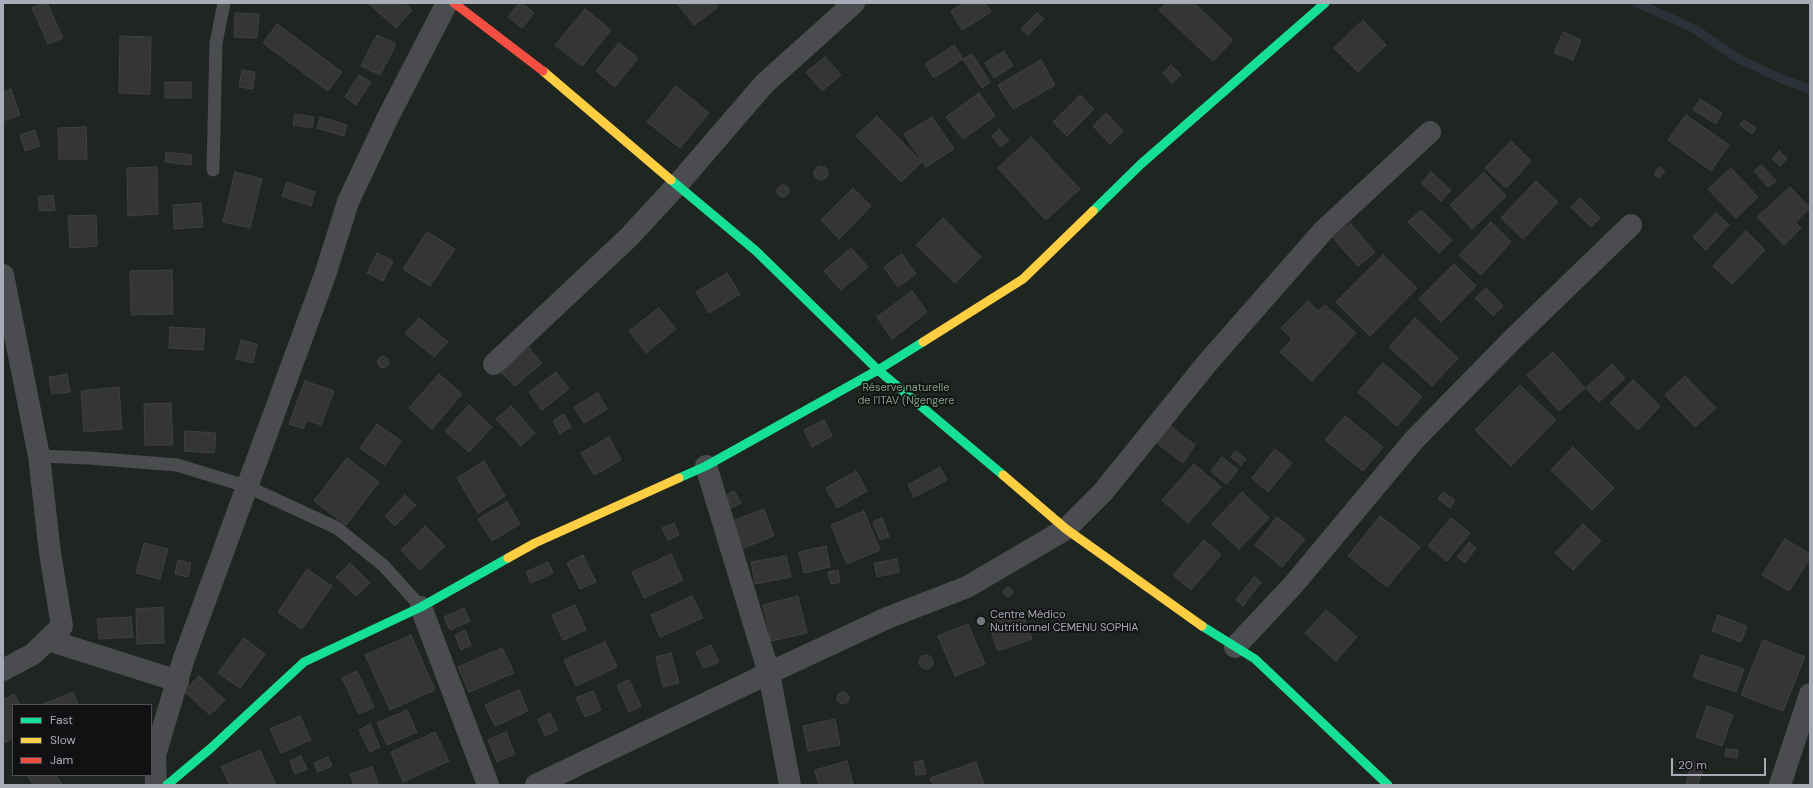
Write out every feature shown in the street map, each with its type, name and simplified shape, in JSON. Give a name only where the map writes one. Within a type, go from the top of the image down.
[{"type":"street","points":[[156,785],[155,755],[184,658],[246,486],[325,275],[348,202],[388,117],[447,3]]},
{"type":"street","points":[[454,3],[529,60],[756,251],[878,370],[1066,529],[1195,622],[1255,659],[1388,785]]},
{"type":"street","points":[[494,364],[629,237],[678,184],[764,84],[854,3]]},
{"type":"street","points":[[167,785],[211,748],[304,662],[421,607],[535,543],[706,466],[878,370],[1023,279],[1141,164],[1325,3]]},
{"type":"street","points":[[536,785],[887,618],[967,587],[1066,529],[1103,492],[1208,362],[1324,230],[1430,132]]},
{"type":"street","points":[[1235,646],[1294,584],[1414,440],[1512,340],[1631,225]]},
{"type":"street","points":[[3,275],[39,456],[50,553],[62,626],[33,654],[3,670]]},
{"type":"street","points":[[706,466],[769,673],[790,785]]},
{"type":"street","points":[[421,607],[488,785]]},
{"type":"street","points":[[48,640],[178,680]]},
{"type":"street","points":[[1780,785],[1809,702]]},
{"type":"lane","points":[[213,170],[216,43],[224,3]]},
{"type":"lane","points":[[39,456],[89,458],[177,466],[246,486],[337,528],[384,566],[421,607]]},
{"type":"green space","name":"Réserve naturelle de l'ITAV (Ngengere","points":[[3,3],[1810,3],[1810,785],[3,785]]},
{"type":"building","points":[[43,3],[47,3],[63,38],[48,44],[32,8]]},
{"type":"building","points":[[368,3],[404,3],[412,10],[396,28]]},
{"type":"building","points":[[519,3],[522,3],[534,13],[522,28],[508,17]]},
{"type":"building","points":[[677,3],[715,3],[718,7],[694,25]]},
{"type":"building","points":[[964,3],[985,3],[991,12],[962,30],[951,11]]},
{"type":"building","points":[[1166,3],[1194,3],[1233,40],[1213,61],[1159,10]]},
{"type":"building","points":[[585,9],[611,30],[582,66],[555,45]]},
{"type":"building","points":[[235,13],[259,14],[257,38],[234,37]]},
{"type":"building","points":[[1037,13],[1044,19],[1028,35],[1021,29]]},
{"type":"building","points":[[1363,20],[1386,45],[1358,72],[1334,48]]},
{"type":"building","points":[[277,24],[342,72],[328,91],[263,43]]},
{"type":"building","points":[[1563,32],[1581,40],[1573,60],[1554,53]]},
{"type":"building","points":[[377,35],[396,44],[380,75],[361,66]]},
{"type":"building","points":[[120,36],[151,37],[150,94],[119,93]]},
{"type":"building","points":[[619,43],[638,58],[615,87],[596,71]]},
{"type":"building","points":[[954,45],[963,59],[934,78],[925,64]]},
{"type":"building","points":[[1004,51],[1013,66],[994,78],[985,63]]},
{"type":"building","points":[[972,54],[990,82],[982,88],[963,59]]},
{"type":"building","points":[[825,57],[841,75],[822,91],[806,72]]},
{"type":"building","points":[[1041,60],[1055,85],[1013,109],[998,85]]},
{"type":"building","points":[[1171,65],[1181,75],[1172,83],[1163,73]]},
{"type":"building","points":[[242,70],[255,72],[253,89],[239,87]]},
{"type":"building","points":[[359,75],[371,82],[356,105],[345,97]]},
{"type":"building","points":[[165,82],[191,82],[191,98],[165,98]]},
{"type":"building","points":[[676,86],[709,113],[680,148],[647,122]]},
{"type":"building","points":[[11,89],[20,115],[3,121],[3,92]]},
{"type":"building","points":[[979,93],[995,116],[963,139],[946,117]]},
{"type":"building","points":[[1080,95],[1094,109],[1067,136],[1053,122]]},
{"type":"building","points":[[1700,99],[1722,113],[1716,124],[1693,110]]},
{"type":"building","points":[[1106,113],[1123,131],[1110,144],[1093,126]]},
{"type":"building","points":[[295,114],[314,117],[312,128],[293,125]]},
{"type":"building","points":[[1686,115],[1729,145],[1711,171],[1668,140]]},
{"type":"building","points":[[877,116],[922,162],[901,182],[856,136]]},
{"type":"building","points":[[320,117],[347,125],[344,136],[317,128]]},
{"type":"building","points":[[932,117],[954,149],[926,167],[904,134]]},
{"type":"building","points":[[1744,120],[1756,128],[1752,134],[1740,125]]},
{"type":"building","points":[[86,127],[87,159],[59,159],[58,128]]},
{"type":"building","points":[[999,129],[1009,141],[1001,147],[992,136]]},
{"type":"building","points":[[35,130],[40,146],[25,151],[20,135]]},
{"type":"building","points":[[1031,137],[1080,189],[1046,220],[998,168]]},
{"type":"building","points":[[1511,141],[1531,161],[1506,188],[1485,168]]},
{"type":"building","points":[[1779,151],[1787,158],[1780,166],[1772,159]]},
{"type":"building","points":[[166,152],[192,155],[191,165],[165,162]]},
{"type":"building","points":[[1762,165],[1776,181],[1768,187],[1754,171]]},
{"type":"building","points":[[818,166],[824,166],[828,170],[828,176],[824,180],[818,180],[814,176],[814,170]]},
{"type":"building","points":[[157,167],[158,214],[128,216],[127,168]]},
{"type":"building","points":[[1659,167],[1665,171],[1659,178],[1654,174]]},
{"type":"building","points":[[1731,168],[1758,197],[1736,218],[1708,189]]},
{"type":"building","points":[[235,172],[262,179],[250,228],[223,222]]},
{"type":"building","points":[[1431,172],[1451,190],[1441,201],[1421,183]]},
{"type":"building","points":[[1484,172],[1506,196],[1472,229],[1450,205]]},
{"type":"building","points":[[1536,181],[1558,202],[1523,239],[1501,218]]},
{"type":"building","points":[[287,182],[315,192],[311,206],[282,196]]},
{"type":"building","points":[[781,185],[785,185],[789,191],[785,197],[781,197],[777,193],[777,189]]},
{"type":"building","points":[[1790,187],[1810,208],[1795,222],[1801,228],[1784,245],[1757,217]]},
{"type":"building","points":[[853,188],[871,206],[839,239],[821,220]]},
{"type":"building","points":[[53,195],[55,210],[40,211],[38,197]]},
{"type":"building","points":[[1580,198],[1600,218],[1591,227],[1571,207]]},
{"type":"building","points":[[201,203],[203,227],[174,229],[173,205]]},
{"type":"building","points":[[1421,210],[1452,240],[1439,253],[1408,222]]},
{"type":"building","points":[[1716,213],[1729,225],[1706,250],[1693,237]]},
{"type":"building","points":[[96,215],[97,246],[70,248],[68,216]]},
{"type":"building","points":[[943,218],[981,257],[955,283],[916,245]]},
{"type":"building","points":[[1491,222],[1511,242],[1481,275],[1459,255]]},
{"type":"building","points":[[1350,223],[1375,252],[1358,266],[1333,238]]},
{"type":"building","points":[[1746,231],[1765,250],[1732,284],[1713,266]]},
{"type":"building","points":[[427,232],[455,249],[430,286],[403,269]]},
{"type":"building","points":[[851,248],[868,267],[841,290],[824,271]]},
{"type":"building","points":[[377,253],[393,261],[383,281],[367,273]]},
{"type":"building","points":[[902,254],[916,274],[898,287],[884,267]]},
{"type":"building","points":[[1383,255],[1417,288],[1370,336],[1336,302]]},
{"type":"building","points":[[1454,264],[1476,286],[1441,322],[1419,299]]},
{"type":"building","points":[[172,270],[173,314],[131,315],[130,271]]},
{"type":"building","points":[[727,273],[740,294],[709,313],[696,292]]},
{"type":"building","points":[[1486,288],[1503,306],[1493,316],[1475,298]]},
{"type":"building","points":[[912,291],[927,312],[892,339],[877,317]]},
{"type":"building","points":[[1308,301],[1318,311],[1325,305],[1356,333],[1312,381],[1280,352],[1292,339],[1281,328]]},
{"type":"building","points":[[659,308],[676,329],[646,353],[629,331]]},
{"type":"building","points":[[419,318],[448,342],[434,357],[405,333]]},
{"type":"building","points":[[1415,318],[1458,358],[1432,386],[1389,347]]},
{"type":"building","points":[[170,327],[205,329],[203,350],[169,348]]},
{"type":"building","points":[[241,340],[257,344],[253,363],[236,359]]},
{"type":"building","points":[[529,348],[542,363],[515,386],[501,372]]},
{"type":"building","points":[[1553,352],[1585,388],[1559,411],[1527,375]]},
{"type":"building","points":[[383,356],[387,358],[389,362],[387,366],[383,368],[379,366],[377,362],[379,358]]},
{"type":"building","points":[[1383,363],[1422,397],[1397,426],[1358,392]]},
{"type":"building","points":[[1612,364],[1625,378],[1599,402],[1586,388]]},
{"type":"building","points":[[556,372],[569,389],[542,410],[529,392]]},
{"type":"building","points":[[67,374],[70,392],[52,394],[49,377]]},
{"type":"building","points":[[439,374],[462,394],[432,429],[409,408]]},
{"type":"building","points":[[1685,376],[1716,408],[1695,427],[1665,395]]},
{"type":"building","points":[[1633,380],[1660,406],[1638,430],[1610,403]]},
{"type":"building","points":[[305,381],[334,391],[321,425],[307,420],[303,429],[289,424]]},
{"type":"building","points":[[1520,385],[1556,420],[1511,466],[1475,430]]},
{"type":"building","points":[[119,387],[122,429],[84,432],[81,391]]},
{"type":"building","points":[[598,393],[607,409],[584,423],[574,407]]},
{"type":"building","points":[[171,403],[173,445],[145,445],[144,404]]},
{"type":"building","points":[[469,405],[492,427],[469,452],[445,431]]},
{"type":"building","points":[[511,406],[535,433],[521,446],[496,419]]},
{"type":"building","points":[[564,414],[571,427],[560,434],[553,421]]},
{"type":"building","points":[[1345,416],[1383,447],[1363,471],[1325,440]]},
{"type":"building","points":[[824,420],[832,436],[812,447],[804,430]]},
{"type":"building","points":[[377,424],[401,441],[385,465],[360,448]]},
{"type":"building","points":[[1170,426],[1195,445],[1183,463],[1157,443]]},
{"type":"building","points":[[185,431],[216,433],[214,453],[184,451]]},
{"type":"building","points":[[609,437],[621,460],[594,475],[581,453]]},
{"type":"building","points":[[1573,447],[1614,488],[1592,510],[1551,470]]},
{"type":"building","points":[[1275,449],[1292,463],[1268,492],[1252,478]]},
{"type":"building","points":[[1235,451],[1246,459],[1241,465],[1231,457]]},
{"type":"building","points":[[1222,457],[1238,470],[1226,484],[1211,471]]},
{"type":"building","points":[[347,458],[379,482],[346,525],[314,501]]},
{"type":"building","points":[[484,461],[505,496],[478,513],[457,478]]},
{"type":"building","points":[[1194,464],[1221,487],[1188,523],[1162,500]]},
{"type":"building","points":[[940,467],[947,480],[914,497],[908,485]]},
{"type":"building","points":[[856,471],[867,491],[837,508],[826,488]]},
{"type":"building","points":[[734,491],[741,503],[729,509],[723,497]]},
{"type":"building","points":[[1242,492],[1269,518],[1239,549],[1212,524]]},
{"type":"building","points":[[1443,492],[1455,500],[1450,508],[1438,499]]},
{"type":"building","points":[[405,495],[416,505],[395,526],[385,516]]},
{"type":"building","points":[[507,502],[520,524],[492,541],[478,519]]},
{"type":"building","points":[[764,509],[774,536],[741,549],[730,522]]},
{"type":"building","points":[[864,511],[880,550],[847,564],[831,525]]},
{"type":"building","points":[[1380,516],[1420,547],[1387,587],[1348,556]]},
{"type":"building","points":[[1277,517],[1305,539],[1282,567],[1255,545]]},
{"type":"building","points":[[882,518],[889,537],[880,540],[873,522]]},
{"type":"building","points":[[1451,518],[1470,533],[1447,561],[1428,546]]},
{"type":"building","points":[[674,523],[679,535],[668,540],[662,528]]},
{"type":"building","points":[[1583,524],[1601,541],[1573,570],[1555,553]]},
{"type":"building","points":[[425,526],[445,546],[420,570],[401,550]]},
{"type":"building","points":[[1785,539],[1810,554],[1810,558],[1789,591],[1762,575]]},
{"type":"building","points":[[1204,540],[1221,555],[1191,590],[1173,575]]},
{"type":"building","points":[[1469,542],[1476,548],[1465,563],[1457,557]]},
{"type":"building","points":[[144,543],[168,549],[160,579],[136,573]]},
{"type":"building","points":[[826,546],[830,567],[804,573],[799,552]]},
{"type":"building","points":[[671,554],[683,580],[644,598],[632,572]]},
{"type":"building","points":[[583,555],[596,582],[580,589],[567,563]]},
{"type":"building","points":[[786,556],[791,577],[755,584],[751,562]]},
{"type":"building","points":[[897,559],[899,572],[877,577],[874,563]]},
{"type":"building","points":[[178,560],[191,563],[188,577],[175,574]]},
{"type":"building","points":[[548,562],[553,573],[531,583],[526,572]]},
{"type":"building","points":[[350,563],[370,583],[356,596],[336,577]]},
{"type":"building","points":[[307,569],[332,586],[302,629],[278,612]]},
{"type":"building","points":[[838,570],[840,582],[831,584],[828,572]]},
{"type":"building","points":[[1254,577],[1261,582],[1243,606],[1236,600]]},
{"type":"building","points":[[1006,588],[1010,588],[1012,592],[1010,596],[1006,596],[1004,594],[1004,590]]},
{"type":"building","points":[[692,596],[703,618],[660,637],[651,615]]},
{"type":"building","points":[[798,596],[807,633],[771,641],[763,605]]},
{"type":"building","points":[[575,605],[586,630],[563,640],[552,615]]},
{"type":"building","points":[[163,607],[164,643],[137,644],[136,609]]},
{"type":"building","points":[[464,608],[470,621],[450,630],[444,617]]},
{"type":"building","points":[[1326,610],[1357,637],[1336,661],[1305,633]]},
{"type":"building","points":[[1022,612],[1032,639],[998,651],[988,624]]},
{"type":"building","points":[[1718,615],[1747,626],[1741,642],[1712,631]]},
{"type":"building","points":[[131,617],[133,637],[99,639],[97,619]]},
{"type":"building","points":[[968,624],[985,664],[955,676],[938,636]]},
{"type":"building","points":[[465,630],[471,645],[461,650],[455,635]]},
{"type":"building","points":[[411,635],[435,690],[390,710],[365,655]]},
{"type":"building","points":[[244,638],[265,654],[240,688],[218,673]]},
{"type":"building","points":[[1763,640],[1805,657],[1783,711],[1741,695]]},
{"type":"building","points":[[605,642],[617,667],[576,686],[564,660]]},
{"type":"building","points":[[711,645],[719,662],[704,668],[696,652]]},
{"type":"building","points":[[502,648],[514,673],[469,692],[458,667]]},
{"type":"building","points":[[671,653],[679,683],[663,687],[656,657]]},
{"type":"building","points":[[923,655],[929,655],[933,659],[933,665],[929,669],[923,669],[919,665],[919,659]]},
{"type":"building","points":[[1701,655],[1744,669],[1736,692],[1693,677]]},
{"type":"building","points":[[357,671],[374,707],[359,714],[342,678]]},
{"type":"building","points":[[199,676],[225,700],[210,715],[184,691]]},
{"type":"building","points":[[629,680],[641,706],[629,712],[617,685]]},
{"type":"building","points":[[519,690],[528,711],[495,726],[485,705]]},
{"type":"building","points":[[593,691],[601,710],[585,717],[576,698]]},
{"type":"building","points":[[73,692],[78,704],[43,704]]},
{"type":"building","points":[[845,692],[848,693],[848,703],[841,704],[838,703],[837,696],[838,693]]},
{"type":"building","points":[[14,694],[19,704],[12,704],[12,739],[3,744],[3,700]]},
{"type":"building","points":[[1707,706],[1733,715],[1722,746],[1696,737]]},
{"type":"building","points":[[407,710],[417,732],[387,745],[377,723]]},
{"type":"building","points":[[550,713],[558,730],[545,736],[538,719]]},
{"type":"building","points":[[300,716],[311,740],[281,753],[270,729]]},
{"type":"building","points":[[835,719],[840,745],[808,751],[803,726]]},
{"type":"building","points":[[370,724],[380,747],[370,752],[359,730]]},
{"type":"building","points":[[435,732],[449,761],[403,782],[391,752]]},
{"type":"building","points":[[506,732],[515,754],[497,762],[488,740]]},
{"type":"building","points":[[1726,749],[1738,750],[1737,758],[1725,756]]},
{"type":"building","points":[[260,750],[276,785],[230,785],[221,767]]},
{"type":"building","points":[[301,756],[307,769],[295,774],[290,761]]},
{"type":"building","points":[[328,757],[332,766],[318,772],[314,763]]},
{"type":"building","points":[[923,760],[926,774],[916,775],[914,762]]},
{"type":"building","points":[[847,761],[853,784],[819,785],[815,770]]},
{"type":"building","points":[[1692,761],[1704,765],[1698,785],[1686,783]]},
{"type":"building","points":[[976,762],[984,785],[933,785],[930,778]]},
{"type":"building","points":[[372,767],[379,785],[354,785],[350,774]]},
{"type":"building","points":[[28,776],[57,776],[62,785],[33,785]]},
{"type":"waterway","points":[[1637,3],[1695,29],[1737,58],[1784,80],[1810,89]]},
{"type":"traffic: fast","points":[[1093,211],[1141,164],[1325,3]]},
{"type":"traffic: fast","points":[[671,180],[756,251],[878,370],[1003,475]]},
{"type":"traffic: fast","points":[[679,478],[706,466],[878,370],[923,342]]},
{"type":"traffic: fast","points":[[167,785],[211,748],[304,662],[421,607],[508,558]]},
{"type":"traffic: fast","points":[[1202,626],[1255,659],[1388,785]]},
{"type":"traffic: slow","points":[[543,71],[671,180]]},
{"type":"traffic: slow","points":[[923,342],[1023,279],[1093,211]]},
{"type":"traffic: slow","points":[[1003,475],[1066,529],[1202,626]]},
{"type":"traffic: slow","points":[[508,558],[535,543],[679,478]]},
{"type":"traffic: jam","points":[[454,3],[543,71]]},
{"type":"place","name":"Centre Médico Nutritionnel CEMENU SOPHIA","points":[[981,621]]}]
